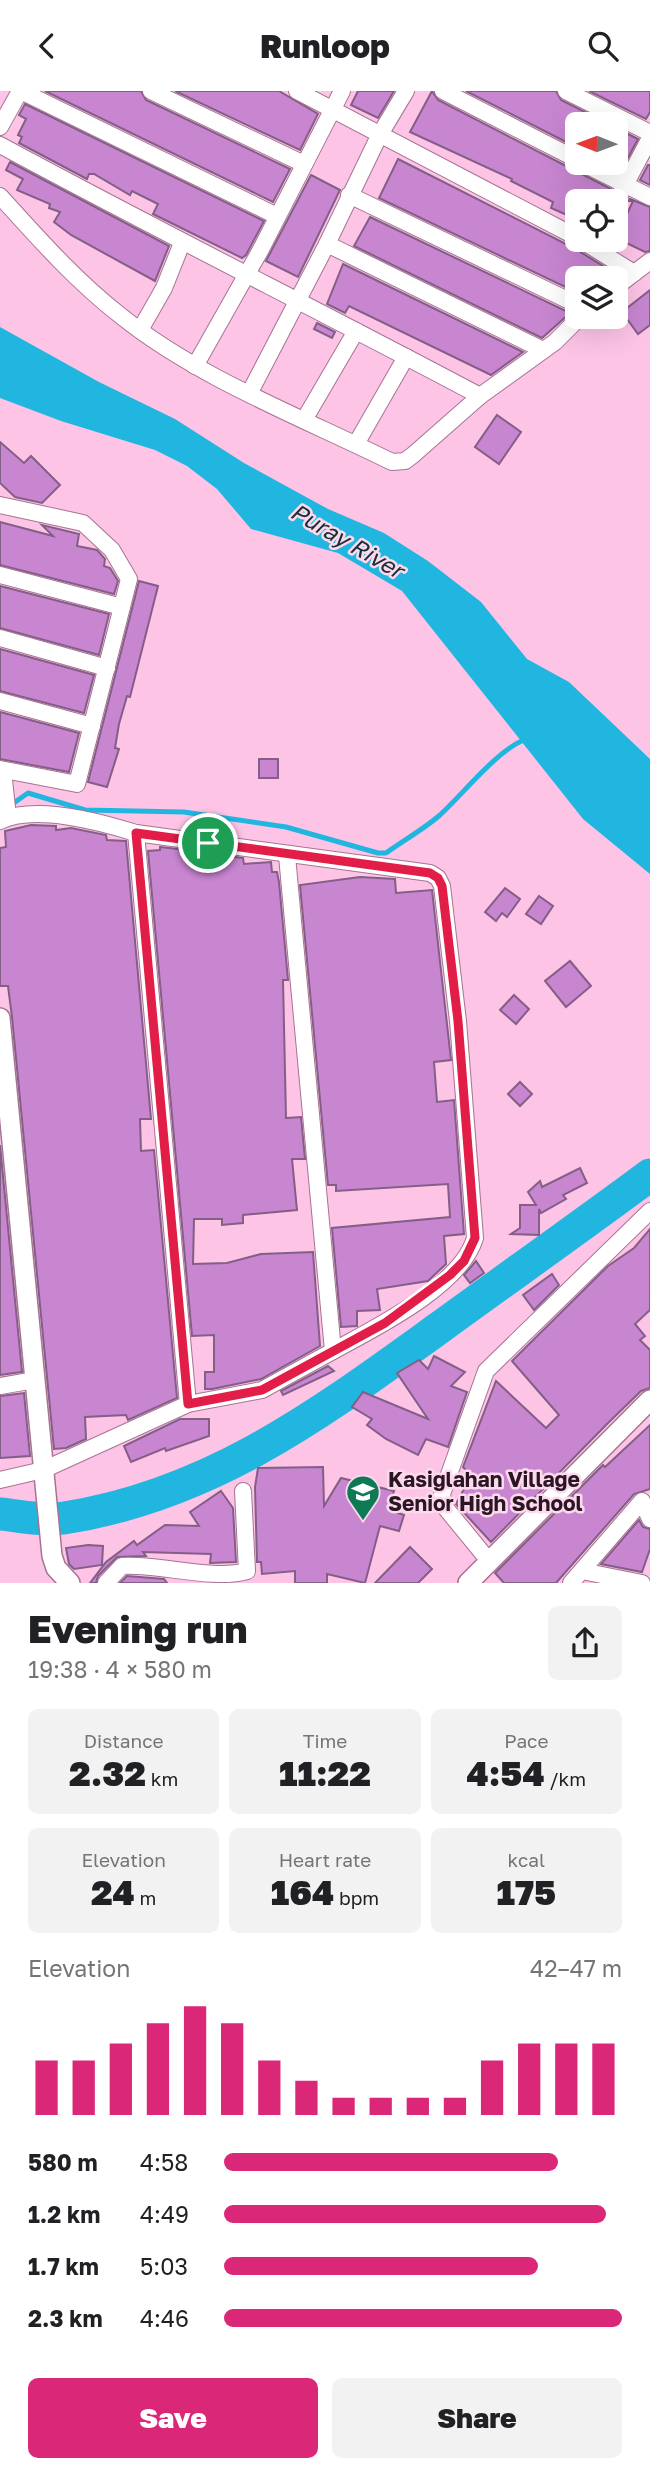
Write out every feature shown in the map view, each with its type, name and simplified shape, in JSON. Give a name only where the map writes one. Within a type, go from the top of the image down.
[{"type":"street","points":[[0,127],[20,91],[277,216]]},
{"type":"street","points":[[151,91],[304,164]]},
{"type":"street","points":[[298,91],[379,136],[565,230]]},
{"type":"street","points":[[195,366],[342,91]]},
{"type":"street","points":[[250,392],[327,244],[379,136],[405,91]]},
{"type":"street","points":[[443,91],[565,154]]},
{"type":"street","points":[[566,91],[650,136],[623,189]]},
{"type":"street","points":[[0,145],[245,276],[298,300],[480,396]]},
{"type":"street","points":[[605,175],[650,197]]},
{"type":"street","points":[[349,195],[565,299]]},
{"type":"street","points":[[0,196],[73,274],[140,330],[195,366],[392,462],[405,461],[480,396],[543,350],[567,329]]},
{"type":"street","points":[[140,330],[164,288],[182,243]]},
{"type":"street","points":[[327,244],[543,350]]},
{"type":"street","points":[[603,252],[634,273]]},
{"type":"street","points":[[628,278],[650,261]]},
{"type":"street","points":[[304,420],[356,331]]},
{"type":"street","points":[[356,444],[407,357]]},
{"type":"street","points":[[0,505],[87,525],[112,550],[129,579],[77,784],[2,770],[5,816],[33,814],[108,823],[136,833],[287,856],[430,873],[438,878],[442,886],[458,1021],[475,1238],[472,1250],[450,1275],[400,1313],[262,1390],[188,1404],[43,1470],[0,1480]]},
{"type":"street","points":[[0,575],[122,607]]},
{"type":"street","points":[[0,638],[107,667]]},
{"type":"street","points":[[0,702],[92,726]]},
{"type":"street","points":[[136,833],[188,1404]]},
{"type":"street","points":[[287,856],[333,1351]]},
{"type":"street","points":[[0,1018],[51,1550],[56,1568],[70,1583]]},
{"type":"street","points":[[650,1211],[486,1371],[442,1493],[444,1506],[479,1575],[650,1400]]},
{"type":"street","points":[[0,1387],[20,1380],[35,1380]]},
{"type":"street","points":[[106,1583],[122,1566],[132,1565],[152,1570],[247,1571],[243,1491]]},
{"type":"street","points":[[576,1577],[642,1500],[650,1519]]},
{"type":"street","points":[[576,1577],[642,1583]]},
{"type":"water","name":"Puray River","points":[[0,327],[99,382],[175,419],[244,463],[328,509],[384,533],[428,561],[481,602],[527,659],[569,682],[650,759],[650,874],[583,819],[402,591],[338,553],[251,529],[217,489],[187,466],[155,450],[61,421],[0,398]]},
{"type":"building","points":[[45,91],[141,91],[146,100],[290,169],[273,202]]},
{"type":"building","points":[[175,91],[279,91],[318,114],[300,150]]},
{"type":"building","points":[[358,91],[394,91],[378,118],[351,105]]},
{"type":"building","points":[[432,91],[438,100],[565,165],[565,175],[584,175],[611,189],[565,189],[565,214],[551,208],[553,202],[511,181],[512,179],[410,132]]},
{"type":"building","points":[[466,91],[556,91],[561,100],[585,112],[565,112],[565,141]]},
{"type":"building","points":[[589,91],[650,91],[650,112],[646,119]]},
{"type":"building","points":[[25,104],[264,221],[246,255],[242,258],[153,214],[158,204],[132,191],[130,195],[94,174],[89,174],[87,179],[19,143],[22,137],[18,135],[26,119],[19,115]]},
{"type":"building","points":[[628,134],[638,139],[628,158]]},
{"type":"building","points":[[398,159],[565,243],[565,252],[580,252],[603,266],[565,266],[565,287],[379,198]]},
{"type":"building","points":[[10,162],[169,246],[155,281],[71,235],[54,222],[60,212],[49,208],[50,204],[17,190],[23,179],[6,170]]},
{"type":"building","points":[[650,165],[650,185],[640,180]]},
{"type":"building","points":[[311,175],[340,190],[298,277],[266,261]]},
{"type":"building","points":[[630,199],[650,207],[650,251],[645,252],[628,244],[628,212],[633,201],[628,201]]},
{"type":"building","points":[[370,217],[565,311],[565,317],[542,338],[354,246]]},
{"type":"building","points":[[343,264],[523,352],[491,375],[349,306],[345,313],[327,304]]},
{"type":"building","points":[[650,290],[650,325],[638,334],[628,320],[628,307]]},
{"type":"building","points":[[317,323],[335,332],[332,338],[314,329]]},
{"type":"building","points":[[497,415],[521,432],[499,464],[475,447]]},
{"type":"building","points":[[0,442],[24,463],[31,456],[60,485],[42,503],[15,497],[0,483]]},
{"type":"building","points":[[0,522],[53,536],[42,525],[79,534],[77,546],[97,550],[105,559],[104,566],[110,568],[118,581],[114,594],[0,565]]},
{"type":"building","points":[[139,581],[158,586],[130,697],[127,696],[119,724],[115,748],[119,749],[107,787],[88,782]]},
{"type":"building","points":[[0,586],[109,614],[99,655],[0,628]]},
{"type":"building","points":[[0,649],[94,675],[84,713],[0,691]]},
{"type":"building","points":[[0,712],[79,733],[69,772],[0,759]]},
{"type":"building","points":[[259,759],[278,759],[278,778],[259,778]]},
{"type":"building","points":[[31,825],[56,826],[56,830],[71,828],[106,835],[107,840],[126,841],[151,1119],[140,1119],[141,1151],[154,1150],[177,1398],[128,1420],[126,1415],[85,1417],[86,1439],[66,1448],[54,1449],[12,1017],[8,986],[0,986],[0,848],[6,847],[5,831]]},
{"type":"building","points":[[160,847],[186,850],[187,856],[211,854],[243,858],[244,864],[271,862],[272,872],[277,872],[279,882],[288,980],[283,980],[286,1118],[301,1117],[305,1159],[292,1159],[297,1210],[243,1215],[243,1223],[222,1225],[222,1219],[194,1219],[193,1264],[227,1263],[261,1254],[313,1252],[320,1346],[261,1379],[212,1389],[205,1389],[205,1372],[214,1372],[214,1335],[192,1336],[148,851],[160,850]]},
{"type":"building","points":[[360,877],[395,879],[396,893],[432,890],[451,1060],[434,1062],[437,1102],[454,1100],[464,1234],[444,1236],[446,1264],[428,1281],[377,1289],[380,1310],[357,1311],[357,1326],[341,1327],[332,1228],[450,1217],[448,1184],[336,1191],[336,1185],[328,1185],[300,885]]},
{"type":"building","points":[[505,888],[520,899],[507,917],[502,913],[496,921],[485,912]]},
{"type":"building","points":[[539,896],[553,906],[541,924],[526,914]]},
{"type":"building","points":[[570,961],[591,986],[566,1007],[545,981]]},
{"type":"building","points":[[514,995],[529,1009],[516,1024],[500,1010]]},
{"type":"building","points":[[520,1082],[532,1094],[520,1106],[508,1094]]},
{"type":"building","points":[[0,1145],[22,1372],[0,1375]]},
{"type":"building","points":[[580,1168],[587,1183],[563,1195],[566,1199],[541,1213],[539,1209],[539,1235],[511,1234],[520,1228],[520,1205],[536,1205],[528,1192],[540,1181],[542,1187]]},
{"type":"building","points":[[650,1229],[650,1310],[635,1324],[645,1336],[640,1340],[650,1350],[650,1388],[641,1391],[491,1542],[456,1504],[471,1476],[463,1467],[496,1381],[546,1428],[559,1415],[512,1361],[608,1266],[634,1248]]},
{"type":"building","points":[[476,1261],[484,1273],[470,1283],[464,1275]]},
{"type":"building","points":[[552,1274],[559,1285],[534,1310],[523,1295]]},
{"type":"building","points":[[434,1356],[465,1372],[451,1386],[467,1392],[448,1447],[426,1439],[418,1455],[386,1439],[367,1425],[372,1419],[352,1407],[363,1392],[428,1419],[397,1373],[419,1360],[428,1369]]},
{"type":"building","points":[[328,1366],[334,1371],[283,1395],[281,1391]]},
{"type":"building","points":[[24,1393],[30,1456],[0,1458],[0,1396]]},
{"type":"building","points":[[180,1419],[209,1419],[209,1436],[166,1451],[165,1448],[131,1462],[124,1446]]},
{"type":"building","points":[[650,1425],[650,1489],[634,1494],[556,1583],[504,1583],[495,1573],[603,1465],[605,1467]]},
{"type":"building","points":[[323,1467],[324,1506],[341,1478],[394,1491],[389,1510],[404,1515],[399,1531],[380,1526],[365,1583],[327,1574],[327,1583],[295,1583],[295,1571],[262,1574],[261,1562],[257,1562],[255,1487],[258,1468]]},
{"type":"building","points":[[221,1491],[233,1508],[236,1562],[210,1563],[211,1554],[143,1552],[146,1556],[117,1557],[98,1576],[96,1583],[90,1583],[106,1562],[134,1541],[137,1545],[165,1525],[199,1526],[190,1512]]},
{"type":"building","points":[[639,1520],[643,1527],[650,1529],[650,1549],[642,1572],[601,1564]]},
{"type":"building","points":[[103,1546],[102,1565],[74,1569],[69,1564],[66,1548]]},
{"type":"building","points":[[410,1547],[432,1569],[418,1583],[375,1583]]},
{"type":"building","points":[[127,1576],[164,1579],[167,1583],[120,1583]]},
{"type":"waterway","points":[[8,807],[28,793],[85,810],[184,812],[286,827],[386,853],[434,820],[492,762],[526,739]]},
{"type":"waterway","points":[[0,1514],[40,1519],[64,1518],[118,1507],[168,1491],[217,1470],[263,1446],[351,1390],[650,1175]]},
{"type":"place","name":"Kasiglahan Village Senior High School","points":[[363,1522]]},
{"type":"route","points":[[136,833],[208,843],[287,856],[430,873],[438,878],[442,886],[458,1021],[475,1238],[472,1250],[450,1275],[385,1323],[262,1390],[188,1404],[136,833]]}]
